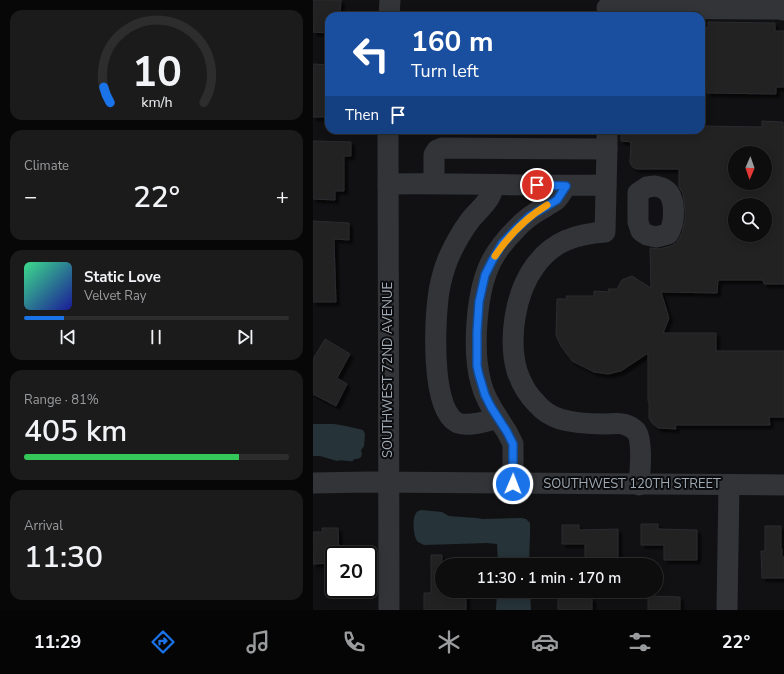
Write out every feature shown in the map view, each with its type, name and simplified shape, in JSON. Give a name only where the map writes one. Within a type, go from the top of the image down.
[{"type":"street","points":[[389,0],[389,12]]},
{"type":"street","points":[[605,8],[782,10]]},
{"type":"street","name":"SOUTHWEST 72ND AVENUE","points":[[388,134],[389,610]]},
{"type":"street","points":[[434,183],[434,154],[437,150],[442,148],[607,139],[605,232],[576,236],[563,242],[545,255],[535,267],[526,281],[516,312],[514,353],[517,371],[531,398],[550,414],[560,419],[576,422],[594,424],[623,424],[636,431],[640,446],[639,485]]},
{"type":"street","points":[[388,184],[434,183],[566,186],[606,181],[638,193]]},
{"type":"street","points":[[495,185],[489,198],[463,230],[443,274],[437,307],[436,352],[440,394],[444,406],[451,418],[457,423],[466,424],[498,418]]},
{"type":"street","points":[[513,484],[513,444],[485,395],[477,366],[477,317],[479,302],[485,275],[502,244],[530,216],[557,200],[566,186]]},
{"type":"street","name":"SOUTHWEST 120TH STREET","points":[[313,483],[784,486]]},
{"type":"street","points":[[727,610],[729,485]]},
{"type":"shaded area","points":[[313,424],[334,424],[363,430],[365,434],[361,457],[354,459],[353,461],[337,461],[320,456],[313,456]]},
{"type":"shaded area","points":[[416,512],[442,512],[449,516],[483,519],[526,519],[530,523],[529,558],[498,558],[497,544],[424,545],[416,540],[414,532],[414,519]]},
{"type":"shaded area","points":[[497,598],[530,598],[531,610],[496,610]]},
{"type":"building","points":[[313,0],[341,0],[340,12],[325,12],[325,33],[313,32]]},
{"type":"building","points":[[708,22],[775,23],[775,31],[784,31],[784,87],[776,87],[776,94],[707,93],[707,86],[705,86],[705,28],[708,28]]},
{"type":"building","points":[[313,64],[325,65],[325,117],[313,117]]},
{"type":"building","points":[[762,121],[783,122],[784,284],[764,284],[763,280],[718,280],[717,293],[661,292],[669,318],[663,333],[716,333],[716,351],[784,351],[784,417],[769,417],[770,425],[675,425],[676,429],[658,428],[649,418],[648,353],[621,371],[608,374],[594,372],[572,361],[561,346],[556,335],[557,299],[567,299],[566,296],[594,296],[594,291],[609,292],[608,289],[617,289],[622,280],[632,276],[651,288],[650,248],[659,249],[671,246],[676,243],[682,233],[685,219],[685,209],[683,194],[679,187],[679,169],[634,168],[630,162],[631,142],[621,141],[621,134],[705,134],[705,126],[762,127]]},
{"type":"building","points":[[313,141],[351,142],[351,156],[344,156],[344,191],[335,191],[335,200],[313,199]]},
{"type":"building","points":[[313,221],[349,223],[349,240],[334,239],[336,302],[313,302]]},
{"type":"building","points":[[325,339],[350,354],[337,378],[347,384],[336,406],[313,394],[313,359]]},
{"type":"building","points":[[641,524],[658,524],[658,529],[697,530],[697,560],[664,560],[664,545],[641,545]]},
{"type":"building","points":[[562,525],[579,525],[579,530],[618,529],[618,558],[585,558],[585,544],[562,544]]},
{"type":"building","points":[[765,526],[781,526],[781,549],[782,557],[784,557],[784,578],[762,578],[761,551],[765,551]]},
{"type":"building","points":[[322,528],[338,528],[339,546],[325,546],[325,563],[313,564],[313,532],[323,532]]},
{"type":"building","points":[[431,555],[442,555],[442,558],[435,558],[435,598],[466,598],[466,610],[424,610],[424,593],[431,593]]},
{"type":"building","points":[[680,597],[680,610],[648,610],[648,598]]},
{"type":"building","points":[[558,598],[592,598],[592,610],[558,609]]},
{"type":"slow traffic","points":[[495,256],[502,244],[516,229],[530,216],[547,205]]},
{"type":"route","points":[[513,484],[513,444],[485,395],[477,366],[477,317],[485,275],[502,244],[530,216],[557,200],[566,186],[537,185]]}]
